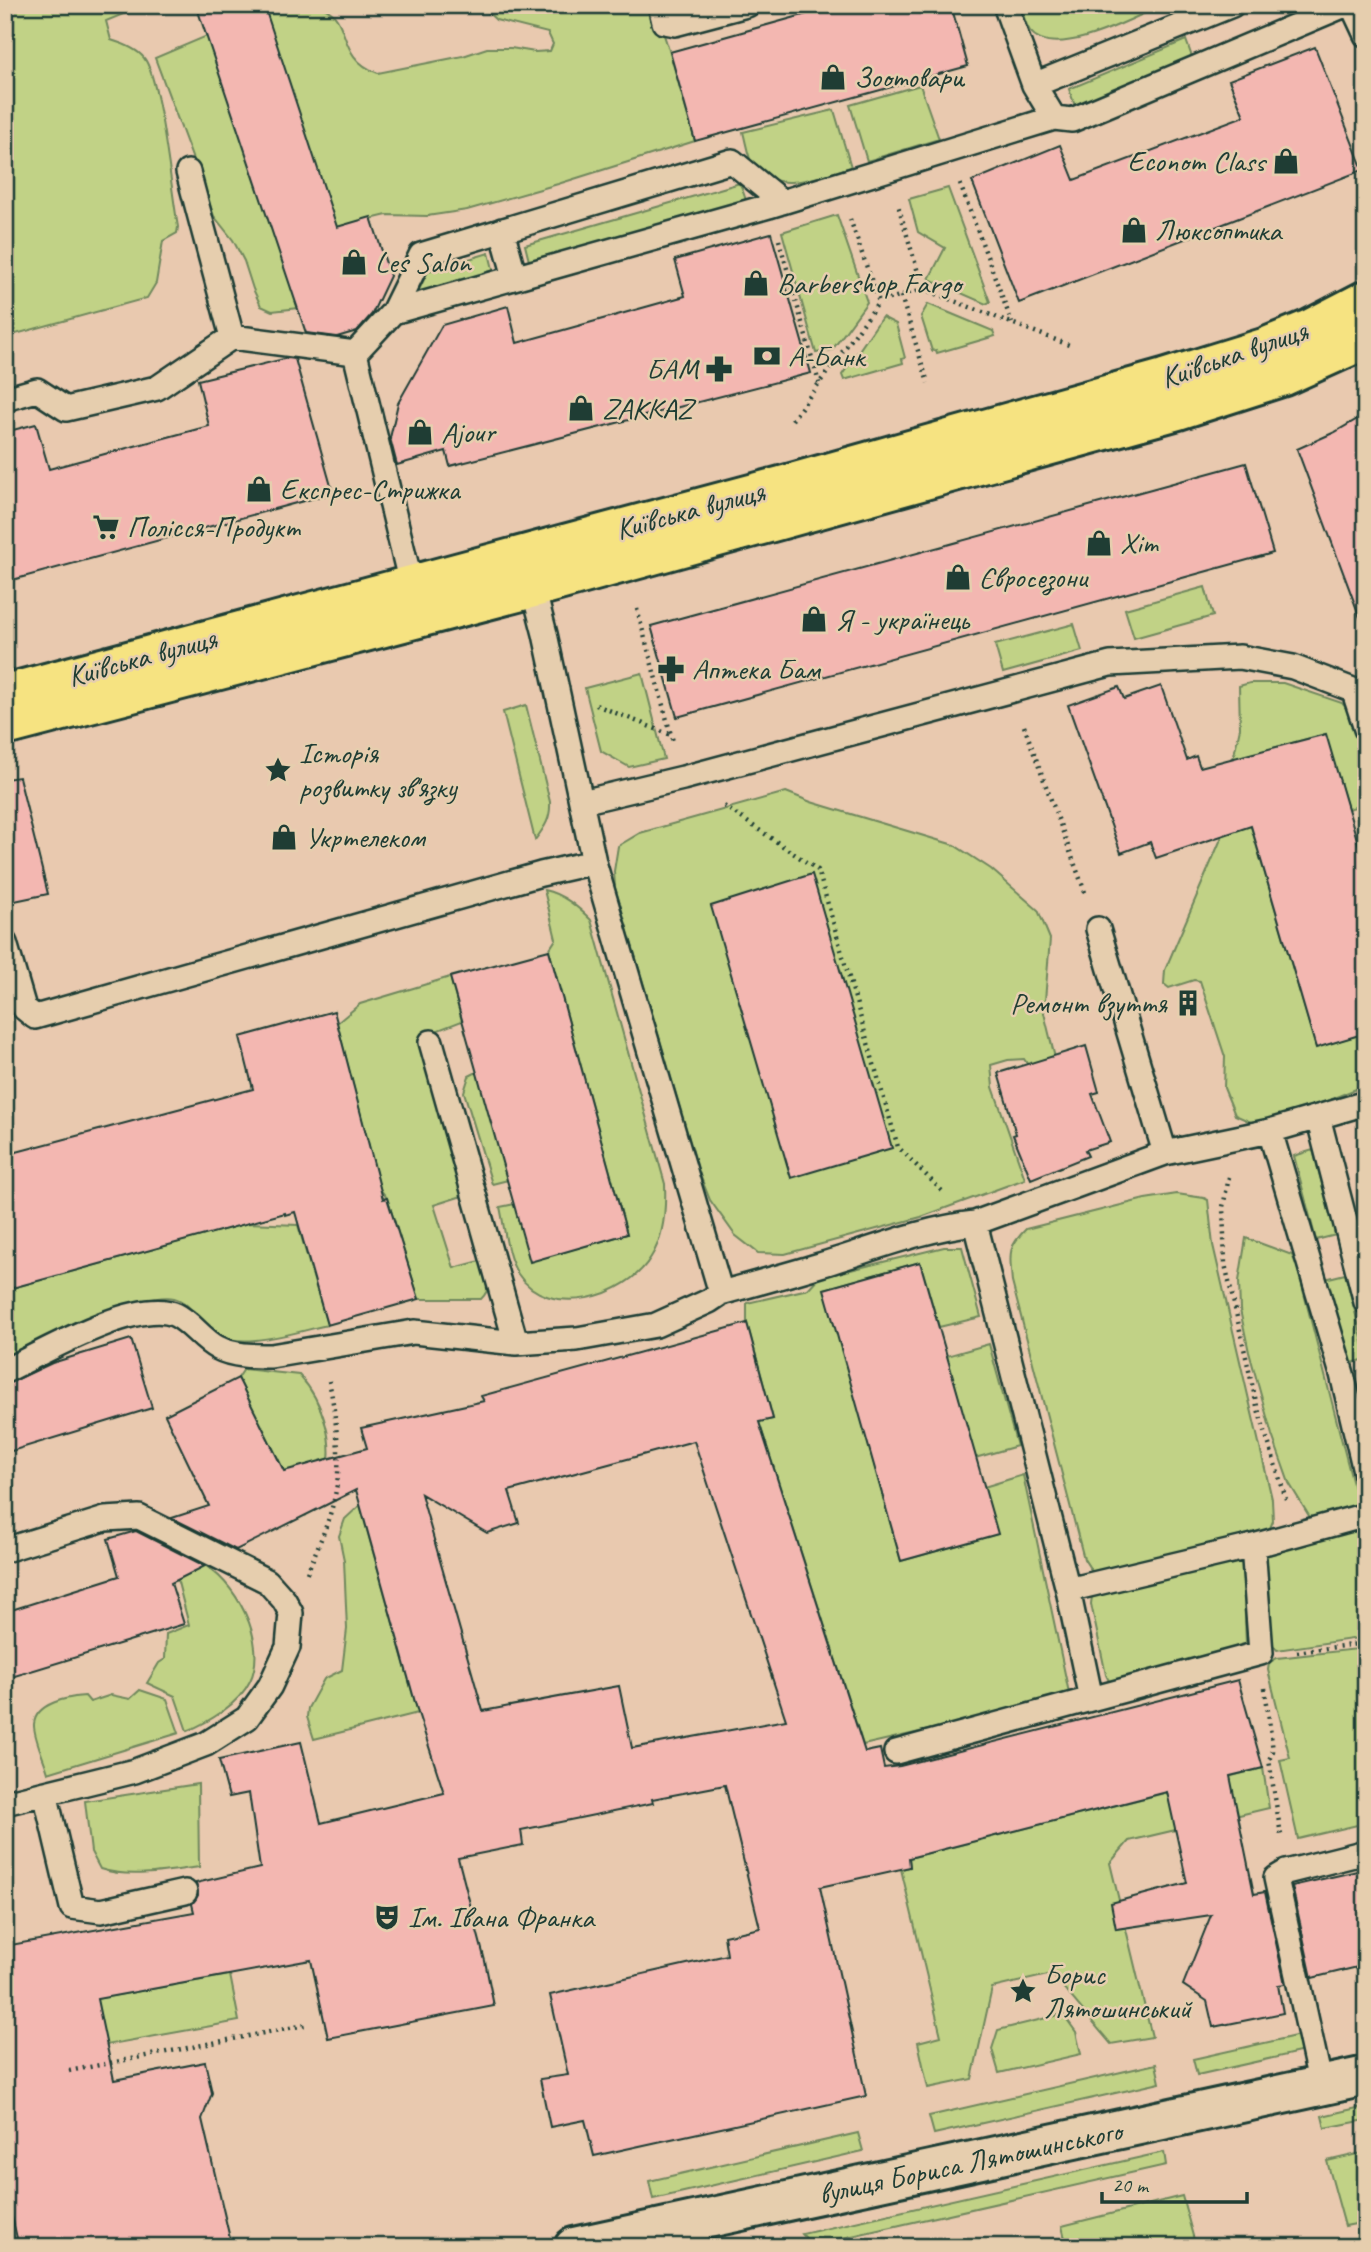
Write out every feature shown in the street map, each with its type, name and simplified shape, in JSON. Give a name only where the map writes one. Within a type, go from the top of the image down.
[{"type":"main road","name":"Київська вулиця","points":[[5,694],[1164,379],[1264,348],[1310,329],[1366,300]]},
{"type":"main road","name":"Київська вулиця","points":[[5,726],[533,587],[1178,410],[1284,376],[1366,339]]},
{"type":"street","name":"вулиця Бориса Лятошинського","points":[[574,2247],[669,2237],[1366,2076]]},
{"type":"lane","points":[[660,5],[664,22],[675,24],[743,6]]},
{"type":"lane","points":[[1005,5],[1034,85],[1054,118]]},
{"type":"lane","points":[[1034,85],[1232,5]]},
{"type":"lane","points":[[393,312],[775,204],[1054,118],[1072,120],[1345,5]]},
{"type":"lane","points":[[1352,5],[1366,35]]},
{"type":"lane","points":[[355,353],[393,312],[421,255],[732,161],[775,204]]},
{"type":"lane","points":[[188,172],[232,337]]},
{"type":"lane","points":[[502,230],[515,277]]},
{"type":"lane","points":[[5,399],[37,390],[66,409],[158,388],[232,337],[355,353]]},
{"type":"lane","points":[[355,353],[411,583]]},
{"type":"lane","points":[[533,587],[594,862],[722,1293]]},
{"type":"lane","points":[[582,802],[683,778],[1110,664],[1240,657],[1293,667],[1360,693],[1366,729]]},
{"type":"lane","points":[[5,943],[24,1008],[35,1017],[541,874],[594,862]]},
{"type":"lane","points":[[1098,929],[1165,1153]]},
{"type":"lane","points":[[432,1042],[516,1343]]},
{"type":"lane","points":[[5,1371],[98,1326],[124,1316],[151,1311],[174,1314],[218,1348],[249,1356],[323,1349],[414,1332],[516,1343],[577,1339],[656,1325],[722,1293],[819,1266],[908,1237],[948,1226],[975,1223],[1165,1153],[1270,1131],[1366,1103]]},
{"type":"lane","points":[[1318,1117],[1366,1302]]},
{"type":"lane","points":[[1270,1131],[1342,1374],[1366,1475]]},
{"type":"lane","points":[[975,1223],[1068,1590],[1091,1699]]},
{"type":"lane","points":[[1068,1590],[1253,1546],[1366,1515]]},
{"type":"lane","points":[[5,1550],[105,1520],[139,1517],[267,1581],[284,1600],[291,1613],[288,1647],[270,1686],[247,1718],[206,1744],[135,1771],[5,1803]]},
{"type":"lane","points":[[895,1752],[1261,1653],[1253,1546]]},
{"type":"lane","points":[[45,1793],[72,1907],[101,1911],[185,1892]]},
{"type":"lane","points":[[1321,2086],[1276,1878],[1286,1872],[1366,1852]]},
{"type":"path","points":[[948,150],[1012,323]]},
{"type":"path","points":[[888,169],[923,289]]},
{"type":"path","points":[[838,185],[878,302]]},
{"type":"path","points":[[775,204],[819,383]]},
{"type":"path","points":[[792,421],[878,302],[923,289],[1069,345]]},
{"type":"path","points":[[901,296],[929,383]]},
{"type":"path","points":[[638,609],[683,778],[818,870],[898,1147],[975,1223]]},
{"type":"path","points":[[557,690],[671,735]]},
{"type":"path","points":[[1012,690],[1098,929]]},
{"type":"path","points":[[1239,1180],[1230,1175],[1223,1207],[1225,1264],[1256,1406],[1299,1533]]},
{"type":"path","points":[[291,1613],[331,1514],[337,1487],[337,1442],[323,1349]]},
{"type":"path","points":[[1286,1872],[1269,1760],[1273,1751],[1261,1653],[1277,1654],[1366,1643]]},
{"type":"path","points":[[69,2071],[305,2025]]},
{"type":"green space","points":[[5,5],[145,5],[106,21],[111,40],[137,52],[150,69],[160,112],[178,227],[177,233],[163,241],[156,283],[147,298],[5,337]]},
{"type":"green space","points":[[280,5],[314,5],[333,14],[356,58],[378,73],[463,56],[487,48],[550,51],[553,44],[548,33],[496,20],[480,5],[654,5],[695,141],[467,210],[427,216],[387,215],[337,227],[299,308],[272,311],[261,306],[244,261],[233,240],[214,216],[155,58]]},
{"type":"green space","points":[[1020,5],[1162,5],[1115,27],[1075,40],[1057,42],[1041,39],[1030,31]]},
{"type":"green space","points":[[1186,40],[1192,57],[1075,106],[1069,89]]},
{"type":"green space","points":[[920,85],[939,139],[867,161],[850,105]]},
{"type":"green space","points":[[834,110],[851,167],[815,178],[789,182],[765,177],[755,169],[743,132]]},
{"type":"green space","points":[[740,183],[747,203],[530,265],[525,245]]},
{"type":"green space","points":[[948,188],[990,302],[986,304],[929,279],[945,248],[918,232],[909,199]]},
{"type":"green space","points":[[837,215],[867,302],[832,350],[816,353],[782,232]]},
{"type":"green space","points":[[489,253],[494,273],[417,294],[428,271]]},
{"type":"green space","points":[[928,304],[993,331],[995,336],[937,353],[936,350],[932,351],[921,316]]},
{"type":"green space","points":[[882,317],[896,324],[905,358],[902,359],[903,363],[844,380],[842,375]]},
{"type":"green space","points":[[1205,587],[1213,616],[1134,638],[1125,609]]},
{"type":"green space","points":[[1074,624],[1082,651],[1003,673],[995,645]]},
{"type":"green space","points":[[642,673],[664,759],[629,767],[601,751],[585,688]]},
{"type":"green space","points":[[1250,683],[1283,683],[1342,703],[1348,710],[1366,768],[1366,804],[1348,809],[1325,734],[1233,759],[1240,728],[1239,686]]},
{"type":"green space","points":[[526,705],[550,802],[547,822],[535,840],[503,712]]},
{"type":"green space","points":[[1231,759],[1316,1047],[1366,1033],[1366,1085],[1299,1112],[1253,1123],[1235,1115],[1224,1088],[1225,1057],[1200,981],[1194,980],[1169,988],[1164,984],[1165,970],[1224,832]]},
{"type":"green space","points":[[786,792],[954,845],[991,869],[1038,910],[1050,939],[1044,1013],[1056,1062],[1030,1068],[1024,1059],[991,1065],[993,1087],[1025,1179],[921,1217],[785,1254],[758,1253],[735,1235],[710,1200],[698,1170],[615,888],[614,871],[618,846],[640,833]]},
{"type":"green space","points":[[544,890],[564,898],[591,920],[665,1184],[659,1240],[640,1271],[606,1293],[567,1300],[548,1297],[531,1288],[518,1274],[506,1242],[500,1207],[515,1204],[531,1261],[627,1234],[549,950],[556,939]]},
{"type":"green space","points":[[450,977],[462,1021],[420,1037],[462,1196],[434,1205],[454,1268],[484,1260],[488,1286],[481,1299],[419,1299],[387,1198],[380,1189],[337,1023],[360,1004]]},
{"type":"green space","points":[[477,1072],[508,1180],[492,1184],[464,1092],[469,1076]]},
{"type":"green space","points":[[1313,1150],[1336,1235],[1316,1240],[1294,1156]]},
{"type":"green space","points":[[1177,1194],[1208,1200],[1213,1245],[1272,1499],[1273,1521],[1268,1533],[1093,1573],[1084,1559],[1012,1282],[1012,1247],[1026,1229],[1145,1199]]},
{"type":"green space","points":[[248,1223],[298,1225],[327,1325],[266,1339],[233,1340],[219,1337],[208,1330],[180,1300],[158,1298],[115,1311],[5,1364],[5,1290]]},
{"type":"green space","points":[[1246,1238],[1292,1255],[1297,1266],[1359,1508],[1311,1519],[1289,1483],[1272,1435],[1240,1310],[1239,1281]]},
{"type":"green space","points":[[944,1247],[962,1247],[981,1317],[939,1327],[920,1262],[825,1289],[901,1561],[997,1534],[984,1487],[1023,1475],[1069,1693],[1063,1699],[863,1745],[759,1422],[773,1419],[747,1323],[747,1303],[808,1289],[818,1278]]},
{"type":"green space","points":[[1345,1274],[1366,1353],[1366,1359],[1348,1364],[1325,1279]]},
{"type":"green space","points":[[989,1344],[1017,1446],[975,1458],[947,1356]]},
{"type":"green space","points":[[244,1369],[299,1375],[321,1411],[329,1440],[328,1468],[324,1482],[306,1515],[238,1378]]},
{"type":"green space","points":[[360,1505],[418,1713],[314,1739],[307,1717],[308,1708],[324,1679],[342,1670],[347,1629],[344,1560],[339,1536],[345,1519]]},
{"type":"green space","points":[[1366,1526],[1366,1637],[1277,1650],[1271,1642],[1265,1556]]},
{"type":"green space","points":[[1243,1557],[1246,1646],[1110,1683],[1091,1604],[1092,1596]]},
{"type":"green space","points":[[172,1559],[199,1562],[225,1582],[245,1613],[255,1648],[255,1665],[250,1681],[239,1697],[205,1723],[187,1731],[175,1696],[147,1683],[159,1663],[165,1659],[166,1634],[189,1625]]},
{"type":"green space","points":[[1366,1648],[1366,1823],[1298,1839],[1280,1760],[1290,1758],[1268,1670],[1269,1663],[1277,1658]]},
{"type":"green space","points":[[140,1690],[167,1699],[179,1733],[48,1773],[34,1729],[40,1711],[54,1702],[85,1696],[90,1702],[111,1695],[130,1699]]},
{"type":"green space","points":[[1263,1768],[1269,1808],[1129,1841],[1110,1863],[1152,2037],[1111,2044],[1052,1974],[992,1988],[972,2079],[928,2088],[918,2042],[941,2036],[901,1869],[910,1867],[909,1858]]},
{"type":"green space","points":[[198,1784],[199,1867],[137,1874],[100,1869],[91,1852],[85,1801]]},
{"type":"green space","points":[[230,1975],[239,2021],[106,2045],[84,2001]]},
{"type":"green space","points":[[1063,2014],[1076,2032],[1081,2054],[999,2073],[992,2049],[998,2030]]},
{"type":"green space","points":[[1300,2035],[1304,2051],[1197,2075],[1193,2059]]},
{"type":"green space","points":[[1156,2064],[1160,2083],[934,2134],[929,2116]]},
{"type":"green space","points":[[1366,2106],[1366,2120],[1325,2128],[1322,2116]]},
{"type":"green space","points":[[858,2133],[863,2151],[653,2199],[649,2181]]},
{"type":"green space","points":[[1164,2152],[1166,2165],[812,2245],[802,2234]]},
{"type":"green space","points":[[1366,2152],[1366,2222],[1345,2226],[1327,2161]]},
{"type":"green space","points":[[1182,2196],[1196,2247],[1067,2247],[1062,2226]]},
{"type":"building","points":[[196,5],[264,5],[337,227],[371,217],[390,276],[372,314],[357,331],[337,337],[306,333]]},
{"type":"building","points":[[839,5],[951,5],[968,66],[695,141],[670,52]]},
{"type":"building","points":[[1315,47],[1363,170],[1019,303],[972,181],[1060,145],[1074,180],[1244,116],[1229,80]]},
{"type":"building","points":[[771,233],[811,373],[450,466],[446,451],[397,465],[390,438],[398,403],[442,325],[508,306],[517,343],[685,296],[675,260]]},
{"type":"building","points":[[288,358],[295,359],[333,493],[5,582],[5,432],[36,424],[49,469],[209,426],[198,380]]},
{"type":"building","points":[[1366,414],[1366,622],[1362,623],[1297,449]]},
{"type":"building","points":[[1246,463],[1273,553],[677,717],[651,626]]},
{"type":"building","points":[[1161,686],[1187,760],[1196,756],[1200,767],[1326,734],[1366,870],[1366,1033],[1316,1048],[1251,826],[1156,858],[1150,842],[1121,853],[1068,705],[1119,687],[1124,699]]},
{"type":"building","points":[[19,777],[48,894],[5,903],[5,779]]},
{"type":"building","points":[[812,874],[892,1148],[791,1178],[711,906]]},
{"type":"building","points":[[549,950],[627,1234],[530,1262],[450,977]]},
{"type":"building","points":[[334,1011],[383,1199],[387,1198],[419,1299],[327,1325],[295,1212],[5,1290],[5,1155],[253,1089],[240,1037]]},
{"type":"building","points":[[1086,1046],[1099,1092],[1092,1094],[1110,1142],[1085,1150],[1088,1156],[1031,1179],[1013,1135],[1016,1134],[998,1073]]},
{"type":"building","points":[[920,1262],[998,1534],[901,1561],[824,1289]]},
{"type":"building","points":[[747,1323],[773,1419],[759,1422],[865,1752],[880,1749],[884,1768],[1238,1680],[1263,1768],[1230,1776],[1254,1894],[1265,1892],[1285,1984],[1278,1985],[1283,2013],[1213,2027],[1207,2001],[1183,1985],[1211,1915],[1116,1929],[1111,1903],[1187,1883],[1167,1792],[909,1858],[910,1867],[820,1887],[866,2096],[594,2156],[585,2120],[550,2127],[540,2079],[568,2075],[550,1995],[727,1955],[724,1936],[760,1928],[725,1785],[521,1830],[523,1845],[458,1858],[494,2006],[328,2038],[311,1960],[97,1999],[114,2080],[205,2062],[212,2093],[202,2119],[232,2247],[19,2247],[5,2186],[5,1946],[194,1912],[192,1904],[198,1895],[196,1883],[260,1868],[249,1793],[229,1797],[219,1760],[301,1742],[321,1823],[444,1793],[418,1713],[356,1490],[236,1550],[172,1518],[209,1506],[165,1415],[238,1378],[284,1471],[367,1448],[361,1428],[484,1401],[481,1396]],"holes":[[[694,1441],[786,1720],[632,1748],[619,1686],[483,1711],[421,1494],[487,1533],[519,1523],[509,1491]]]},
{"type":"building","points":[[131,1339],[152,1408],[5,1453],[5,1385],[52,1363]]},
{"type":"building","points":[[136,1531],[205,1566],[171,1583],[184,1624],[5,1679],[5,1612],[119,1576],[108,1539]]},
{"type":"building","points":[[1366,1869],[1366,1965],[1312,1978],[1292,1886]]},
{"type":"place","name":"Зоотовари","points":[[833,77]]},
{"type":"place","name":"Econom Class","points":[[1286,161]]},
{"type":"place","name":"Люксоптика","points":[[1134,230]]},
{"type":"place","name":"Les Salon","points":[[354,262]]},
{"type":"place","name":"Barbershop Fargo","points":[[756,283]]},
{"type":"place","name":"А-Банк","points":[[767,356]]},
{"type":"place","name":"БАМ","points":[[719,369]]},
{"type":"place","name":"ZAKKAZ","points":[[581,408]]},
{"type":"place","name":"Ajour","points":[[420,432]]},
{"type":"place","name":"Експрес-Стрижка","points":[[259,489]]},
{"type":"place","name":"Полісся-Продукт","points":[[106,527]]},
{"type":"place","name":"Хіт","points":[[1099,543]]},
{"type":"place","name":"Євросезони","points":[[958,577]]},
{"type":"place","name":"Я - українець","points":[[814,619]]},
{"type":"place","name":"Аптека Бам","points":[[671,669]]},
{"type":"place","name":"Історія розвитку зв'язку","points":[[278,770]]},
{"type":"place","name":"Укртелеком","points":[[284,837]]},
{"type":"place","name":"Ремонт взуття","points":[[1188,1003]]},
{"type":"place","name":"Ім. Івана Франка","points":[[387,1917]]},
{"type":"place","name":"Борис Лятошинський","points":[[1023,1991]]}]
